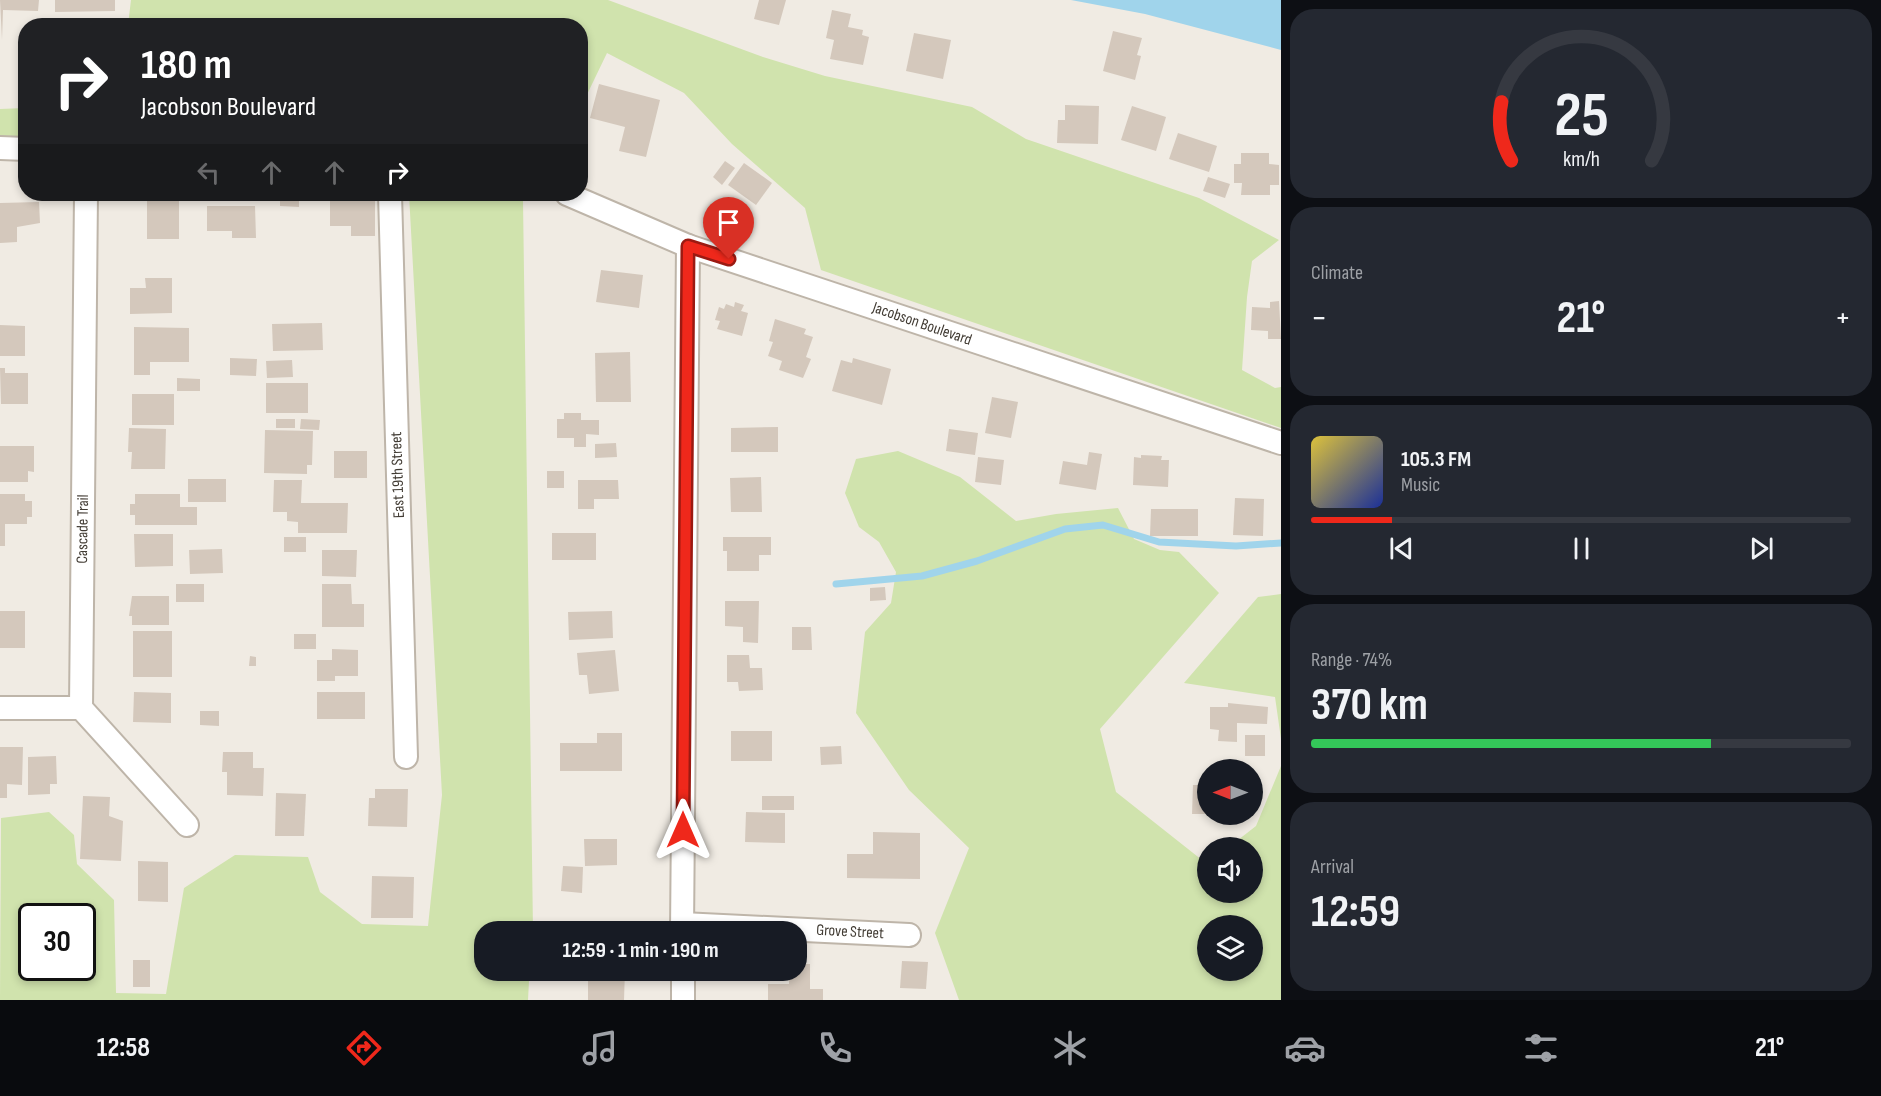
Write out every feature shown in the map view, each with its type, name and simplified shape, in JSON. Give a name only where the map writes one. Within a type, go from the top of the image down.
[{"type":"street","points":[[0,148],[18,149]]},
{"type":"street","name":"Cascade Trail","points":[[81,708],[86,201]]},
{"type":"street","name":"East 19th Street","points":[[390,201],[406,757]]},
{"type":"street","name":"Jacobson Boulevard","points":[[583,201],[688,246],[1281,443]]},
{"type":"street","points":[[682,921],[688,246]]},
{"type":"street","points":[[0,708],[81,708],[187,825]]},
{"type":"street","name":"Grove Street","points":[[807,932],[909,935]]},
{"type":"street","points":[[682,981],[683,1000]]},
{"type":"green space","points":[[131,0],[608,0],[763,57],[825,76],[972,107],[1026,139],[1199,198],[1279,240],[1252,261],[1242,370],[1275,388],[1281,387],[1281,428],[821,270],[805,208],[732,144],[684,93],[607,53],[588,92],[588,18],[129,18]]},
{"type":"green space","points":[[18,108],[18,149],[0,148],[0,109]]},
{"type":"green space","points":[[409,201],[523,201],[533,921],[474,921],[474,981],[529,981],[528,1000],[0,1000],[1,818],[49,812],[74,835],[77,864],[114,900],[116,993],[166,994],[184,888],[235,855],[308,857],[320,892],[362,924],[428,926],[442,795]]},
{"type":"green space","points":[[898,451],[960,477],[1016,521],[1056,514],[1118,508],[1134,539],[1160,550],[1179,552],[1219,593],[1100,729],[1116,792],[1197,856],[1197,903],[1263,903],[1263,837],[1242,837],[1256,825],[1263,825],[1263,809],[1281,766],[1281,1000],[959,1000],[935,933],[969,848],[909,790],[856,713],[865,632],[891,603],[896,572],[879,542],[859,527],[845,493],[856,459]]},
{"type":"green space","points":[[1281,594],[1281,739],[1275,697],[1184,683],[1258,597]]},
{"type":"water","points":[[1071,0],[1281,0],[1281,50],[1145,14]]},
{"type":"building","points":[[0,0],[39,0],[38,11],[3,10],[2,40]]},
{"type":"building","points":[[55,0],[115,0],[115,11],[55,12]]},
{"type":"building","points":[[759,0],[786,0],[779,25],[754,19]]},
{"type":"building","points":[[832,10],[851,14],[848,27],[863,30],[862,35],[869,37],[863,65],[830,59],[834,40],[826,38]]},
{"type":"building","points":[[1113,31],[1142,38],[1137,55],[1141,56],[1135,80],[1103,71]]},
{"type":"building","points":[[914,33],[951,40],[943,79],[906,71]]},
{"type":"building","points":[[599,84],[660,100],[646,157],[619,151],[625,127],[590,118]]},
{"type":"building","points":[[1065,105],[1099,106],[1098,144],[1057,143],[1058,120],[1065,120]]},
{"type":"building","points":[[1132,106],[1166,117],[1156,151],[1121,140]]},
{"type":"building","points":[[1178,133],[1217,146],[1209,172],[1169,159]]},
{"type":"building","points":[[1241,153],[1269,153],[1269,164],[1279,165],[1279,185],[1270,185],[1270,195],[1241,195],[1242,183],[1234,183],[1234,164],[1241,164]]},
{"type":"building","points":[[725,161],[735,168],[722,185],[713,177]]},
{"type":"building","points":[[744,163],[772,183],[756,205],[728,185]]},
{"type":"building","points":[[1208,177],[1230,184],[1225,198],[1203,191]]},
{"type":"building","points":[[147,201],[179,201],[179,239],[147,239]]},
{"type":"building","points":[[280,201],[299,201],[299,207],[280,206]]},
{"type":"building","points":[[330,201],[375,201],[375,236],[351,236],[351,226],[330,226]]},
{"type":"building","points":[[39,202],[40,223],[17,227],[17,242],[0,243],[0,203]]},
{"type":"building","points":[[207,206],[255,206],[256,238],[232,238],[232,231],[207,231]]},
{"type":"building","points":[[601,270],[643,275],[639,308],[596,302]]},
{"type":"building","points":[[145,278],[172,278],[172,313],[130,314],[130,288],[146,288]]},
{"type":"building","points":[[1279,301],[1281,339],[1268,339],[1268,331],[1251,330],[1252,307],[1270,308],[1270,302]]},
{"type":"building","points":[[735,302],[744,305],[741,311],[748,313],[742,336],[717,329],[720,321],[715,320],[719,307],[724,309],[726,304],[734,307]]},
{"type":"building","points":[[775,319],[806,329],[804,334],[813,337],[806,357],[811,359],[803,378],[779,370],[782,361],[768,356],[773,342],[769,341]]},
{"type":"building","points":[[322,323],[323,350],[273,351],[272,324]]},
{"type":"building","points":[[0,325],[25,326],[25,356],[0,356]]},
{"type":"building","points":[[134,327],[189,328],[189,362],[150,362],[150,375],[134,375]]},
{"type":"building","points":[[630,352],[631,402],[596,402],[595,353]]},
{"type":"building","points":[[230,358],[257,359],[256,376],[230,375]]},
{"type":"building","points":[[853,358],[891,369],[882,405],[832,391],[841,360],[852,363]]},
{"type":"building","points":[[292,360],[293,377],[267,378],[266,361]]},
{"type":"building","points":[[0,368],[5,368],[5,373],[28,373],[28,404],[1,404]]},
{"type":"building","points":[[177,378],[200,379],[200,391],[177,391]]},
{"type":"building","points":[[266,383],[308,383],[308,413],[266,413]]},
{"type":"building","points":[[132,394],[174,394],[174,425],[132,425]]},
{"type":"building","points":[[992,397],[1018,402],[1011,438],[985,433]]},
{"type":"building","points":[[564,413],[581,413],[581,420],[599,420],[599,435],[586,434],[586,447],[574,447],[574,438],[557,438],[557,419],[564,419]]},
{"type":"building","points":[[276,419],[295,419],[295,428],[276,428]]},
{"type":"building","points":[[301,419],[320,420],[319,430],[300,429]]},
{"type":"building","points":[[778,427],[778,452],[731,452],[731,428]]},
{"type":"building","points":[[129,428],[166,429],[165,469],[131,469],[132,452],[128,452]]},
{"type":"building","points":[[949,429],[978,433],[975,455],[946,451]]},
{"type":"building","points":[[265,430],[313,431],[312,465],[307,465],[307,474],[264,473]]},
{"type":"building","points":[[616,443],[617,457],[595,458],[595,444]]},
{"type":"building","points":[[0,446],[34,446],[34,472],[28,471],[28,482],[0,482]]},
{"type":"building","points":[[334,451],[367,451],[367,478],[334,478]]},
{"type":"building","points":[[1089,452],[1102,454],[1096,490],[1059,484],[1063,461],[1087,465]]},
{"type":"building","points":[[1141,455],[1162,456],[1161,460],[1169,460],[1168,487],[1133,485],[1134,457],[1141,458]]},
{"type":"building","points":[[978,457],[1004,460],[1001,485],[975,482]]},
{"type":"building","points":[[547,471],[564,471],[564,488],[547,488]]},
{"type":"building","points":[[761,477],[762,512],[731,512],[730,478]]},
{"type":"building","points":[[188,479],[226,479],[226,502],[188,502]]},
{"type":"building","points":[[274,480],[302,480],[301,503],[348,503],[347,533],[298,533],[298,522],[287,521],[287,512],[273,512]]},
{"type":"building","points":[[578,480],[618,480],[619,499],[594,499],[594,509],[578,509]]},
{"type":"building","points":[[0,494],[25,494],[25,501],[32,501],[32,517],[27,517],[27,524],[5,524],[5,546],[0,546]]},
{"type":"building","points":[[135,494],[180,494],[180,507],[197,507],[197,525],[135,525],[135,515],[130,515],[130,504],[135,504]]},
{"type":"building","points":[[1235,498],[1264,499],[1263,536],[1233,535]]},
{"type":"building","points":[[1151,509],[1198,509],[1198,536],[1150,536]]},
{"type":"building","points":[[552,533],[596,533],[596,560],[552,560]]},
{"type":"building","points":[[134,534],[173,534],[173,566],[135,567]]},
{"type":"building","points":[[284,537],[306,537],[306,552],[284,552]]},
{"type":"building","points":[[723,537],[771,537],[771,555],[759,555],[759,571],[727,571],[727,551],[723,551]]},
{"type":"building","points":[[222,549],[223,573],[190,574],[189,550]]},
{"type":"building","points":[[322,550],[357,550],[356,577],[322,576]]},
{"type":"building","points":[[176,584],[204,584],[204,602],[176,602]]},
{"type":"building","points":[[322,584],[351,584],[352,604],[364,604],[364,627],[322,627]]},
{"type":"building","points":[[885,587],[886,600],[870,601],[870,588]]},
{"type":"building","points":[[132,596],[169,596],[169,625],[132,625],[132,616],[129,616]]},
{"type":"building","points":[[725,601],[759,601],[758,643],[743,642],[743,627],[725,626]]},
{"type":"building","points":[[0,611],[25,611],[25,648],[0,648]]},
{"type":"building","points":[[612,611],[613,638],[569,640],[568,612]]},
{"type":"building","points":[[792,627],[811,627],[812,650],[792,650]]},
{"type":"building","points":[[133,631],[172,631],[172,677],[133,677]]},
{"type":"building","points":[[294,634],[316,634],[316,649],[294,649]]},
{"type":"building","points":[[332,649],[358,650],[358,676],[335,676],[335,681],[317,681],[317,660],[332,660]]},
{"type":"building","points":[[615,650],[619,691],[589,694],[587,675],[579,675],[577,653]]},
{"type":"building","points":[[727,655],[749,655],[750,668],[762,668],[763,690],[739,691],[738,682],[727,682]]},
{"type":"building","points":[[250,656],[256,657],[256,666],[249,666]]},
{"type":"building","points":[[134,692],[171,693],[171,723],[133,722]]},
{"type":"building","points":[[317,692],[365,692],[365,719],[317,719]]},
{"type":"building","points":[[1228,703],[1268,707],[1267,724],[1237,723],[1237,742],[1218,741],[1219,730],[1210,729],[1210,707],[1228,707]]},
{"type":"building","points":[[200,711],[219,711],[219,726],[200,725]]},
{"type":"building","points":[[731,731],[772,731],[772,761],[731,761]]},
{"type":"building","points":[[597,733],[622,733],[622,771],[560,771],[560,743],[597,743]]},
{"type":"building","points":[[1245,735],[1265,735],[1265,756],[1245,756]]},
{"type":"building","points":[[841,746],[842,764],[821,765],[820,747]]},
{"type":"building","points":[[0,747],[23,747],[22,785],[7,784],[7,798],[0,798]]},
{"type":"building","points":[[223,752],[253,752],[253,768],[264,768],[263,796],[227,795],[227,772],[222,772]]},
{"type":"building","points":[[56,756],[57,784],[50,784],[50,794],[28,795],[28,757]]},
{"type":"building","points":[[1193,785],[1197,785],[1197,814],[1192,814]]},
{"type":"building","points":[[375,789],[408,789],[407,827],[368,826],[369,798],[375,798]]},
{"type":"building","points":[[276,793],[306,794],[304,836],[275,836]]},
{"type":"building","points":[[83,796],[110,797],[109,816],[123,821],[121,861],[80,859]]},
{"type":"building","points":[[762,796],[794,796],[794,810],[762,810]]},
{"type":"building","points":[[746,812],[785,813],[785,843],[745,842]]},
{"type":"building","points":[[873,832],[920,833],[920,879],[847,878],[847,854],[873,854]]},
{"type":"building","points":[[584,839],[617,839],[617,865],[585,866]]},
{"type":"building","points":[[138,861],[168,862],[168,902],[138,901]]},
{"type":"building","points":[[563,866],[583,867],[582,893],[561,891]]},
{"type":"building","points":[[372,876],[414,877],[413,918],[371,918]]},
{"type":"building","points":[[133,960],[150,960],[150,987],[133,987]]},
{"type":"building","points":[[902,961],[928,962],[926,989],[900,988]]},
{"type":"building","points":[[807,964],[810,964],[810,989],[823,989],[823,1000],[768,1000],[768,984],[789,984],[789,981],[807,981]]},
{"type":"building","points":[[588,981],[625,981],[624,1000],[588,1000]]},
{"type":"waterway","points":[[836,584],[922,576],[977,561],[1065,529],[1103,525],[1159,542],[1236,546],[1281,543]]},
{"type":"route","points":[[683,830],[688,246],[729,259]]}]
